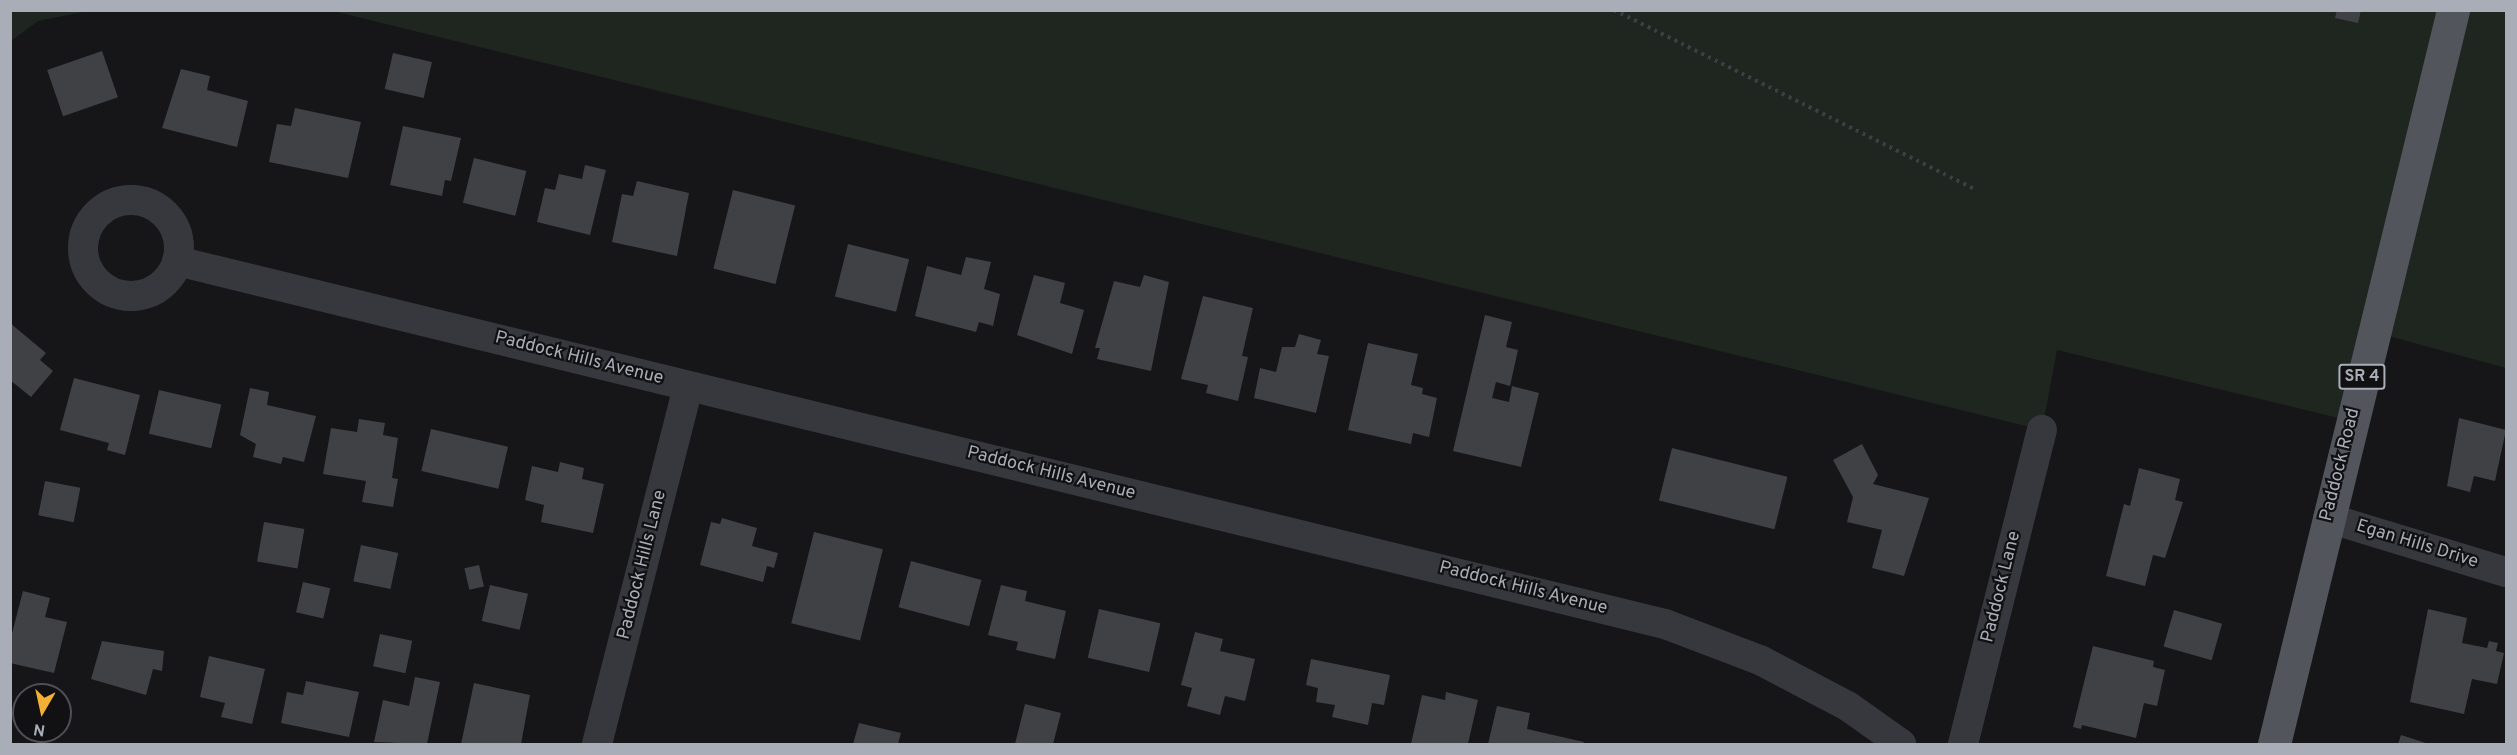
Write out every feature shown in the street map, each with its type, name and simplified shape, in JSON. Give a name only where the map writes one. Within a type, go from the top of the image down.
[{"type":"main road","name":"Paddock Road","points":[[2274,744],[2453,10]]},
{"type":"street","name":"Paddock Hills Avenue","points":[[177,261],[1665,624],[1760,660],[1849,707],[1902,744]]},
{"type":"street","name":"Paddock Hills Lane","points":[[597,744],[688,386]]},
{"type":"street","name":"Paddock Lane","points":[[1963,744],[2042,430]]},
{"type":"street","name":"Egan Hills Drive","points":[[2328,518],[2506,572]]},
{"type":"path","points":[[1614,10],[1975,189]]},
{"type":"shaded area","points":[[11,10],[88,11],[38,21],[11,41]]},
{"type":"shaded area","points":[[333,11],[2506,11],[2506,368],[2374,332],[2351,421],[2057,350],[2042,430]]},
{"type":"building","points":[[2337,10],[2361,10],[2358,23],[2335,18]]},
{"type":"building","points":[[102,51],[118,97],[63,116],[47,70]]},
{"type":"building","points":[[393,53],[432,62],[424,98],[385,89]]},
{"type":"building","points":[[181,69],[210,76],[207,90],[248,101],[237,147],[162,128]]},
{"type":"building","points":[[295,108],[361,122],[348,178],[269,162],[277,124],[291,126]]},
{"type":"building","points":[[403,126],[461,138],[451,181],[445,180],[442,196],[390,185]]},
{"type":"building","points":[[474,158],[526,171],[515,216],[463,203]]},
{"type":"building","points":[[585,165],[606,170],[590,235],[537,222],[545,188],[555,190],[559,174],[582,179]]},
{"type":"building","points":[[637,181],[689,193],[677,256],[612,242],[622,194],[633,196]]},
{"type":"building","points":[[733,190],[795,205],[776,284],[713,269]]},
{"type":"building","points":[[848,244],[909,259],[896,312],[835,296]]},
{"type":"building","points":[[966,257],[991,262],[984,289],[1000,294],[993,326],[979,322],[976,332],[915,316],[927,266],[961,275]]},
{"type":"building","points":[[1034,275],[1065,283],[1060,303],[1084,310],[1072,354],[1017,335]]},
{"type":"building","points":[[1144,275],[1169,282],[1151,371],[1097,359],[1100,348],[1095,348],[1114,281],[1140,287]]},
{"type":"building","points":[[1203,296],[1253,308],[1242,356],[1248,357],[1238,401],[1206,393],[1208,385],[1181,379]]},
{"type":"building","points":[[1485,315],[1512,322],[1506,347],[1518,350],[1510,386],[1496,382],[1492,398],[1509,402],[1512,386],[1539,393],[1521,467],[1453,451]]},
{"type":"building","points":[[10,323],[46,353],[40,360],[53,371],[31,397],[10,380]]},
{"type":"building","points":[[1299,334],[1321,340],[1317,354],[1329,356],[1316,413],[1254,398],[1260,368],[1276,372],[1282,347],[1295,347]]},
{"type":"building","points":[[1368,343],[1418,354],[1411,385],[1423,388],[1422,394],[1437,398],[1429,437],[1413,433],[1411,444],[1348,430]]},
{"type":"building","points":[[74,378],[140,395],[125,455],[107,450],[109,443],[60,430]]},
{"type":"building","points":[[250,388],[269,392],[267,405],[316,416],[304,462],[283,457],[281,464],[253,457],[256,444],[240,435]]},
{"type":"building","points":[[159,390],[221,404],[211,448],[149,434]]},
{"type":"building","points":[[2459,418],[2506,430],[2495,481],[2474,476],[2470,492],[2447,486]]},
{"type":"building","points":[[359,419],[385,423],[383,435],[398,438],[392,478],[398,479],[393,507],[362,502],[366,481],[323,474],[331,428],[357,432]]},
{"type":"building","points":[[431,429],[508,447],[498,489],[421,471]]},
{"type":"building","points":[[1862,444],[1878,475],[1873,484],[1929,498],[1904,576],[1872,568],[1882,530],[1847,522],[1853,497],[1833,460]]},
{"type":"building","points":[[1672,448],[1787,477],[1774,529],[1659,500]]},
{"type":"building","points":[[560,462],[584,468],[582,479],[604,484],[593,533],[541,522],[544,505],[525,500],[532,466],[558,472]]},
{"type":"building","points":[[2139,468],[2180,479],[2175,500],[2183,502],[2165,558],[2153,555],[2145,586],[2106,576],[2124,504],[2130,506]]},
{"type":"building","points":[[45,481],[80,488],[74,522],[38,515]]},
{"type":"building","points":[[722,518],[757,528],[752,546],[778,553],[774,568],[767,566],[763,582],[700,565],[711,522],[720,524]]},
{"type":"building","points":[[264,522],[304,529],[297,569],[257,561]]},
{"type":"building","points":[[814,532],[883,549],[860,640],[791,623]]},
{"type":"building","points":[[361,545],[398,553],[390,589],[353,581]]},
{"type":"building","points":[[911,561],[982,580],[969,626],[899,607]]},
{"type":"building","points":[[479,565],[484,586],[469,590],[464,568]]},
{"type":"building","points":[[303,582],[330,588],[323,619],[296,612]]},
{"type":"building","points":[[490,585],[528,594],[520,630],[482,621]]},
{"type":"building","points":[[1001,585],[1027,591],[1025,601],[1066,611],[1055,659],[1016,650],[1018,642],[988,635]]},
{"type":"building","points":[[23,591],[50,598],[45,617],[67,622],[54,673],[10,663],[10,641]]},
{"type":"building","points":[[1099,609],[1160,623],[1149,672],[1088,658]]},
{"type":"building","points":[[2428,609],[2467,618],[2462,643],[2487,648],[2489,641],[2498,643],[2496,651],[2504,653],[2497,684],[2472,679],[2464,714],[2410,702]]},
{"type":"building","points":[[2174,610],[2222,624],[2212,660],[2164,647]]},
{"type":"building","points":[[1195,632],[1223,639],[1220,651],[1255,659],[1245,701],[1225,696],[1220,715],[1187,706],[1192,688],[1181,685]]},
{"type":"building","points":[[380,634],[412,641],[405,673],[373,666]]},
{"type":"building","points":[[102,641],[164,651],[162,671],[153,669],[146,695],[91,679]]},
{"type":"building","points":[[2093,646],[2154,661],[2153,667],[2165,670],[2157,706],[2144,703],[2136,738],[2082,725],[2081,729],[2073,727]]},
{"type":"building","points":[[209,656],[265,669],[252,724],[221,717],[225,703],[200,697]]},
{"type":"building","points":[[1311,659],[1390,675],[1384,705],[1372,703],[1368,725],[1332,717],[1335,705],[1316,702],[1318,688],[1306,685]]},
{"type":"building","points":[[415,677],[440,682],[427,744],[374,742],[383,700],[409,706]]},
{"type":"building","points":[[306,681],[359,692],[349,737],[281,723],[287,692],[303,695]]},
{"type":"building","points":[[474,683],[530,695],[521,744],[461,744]]},
{"type":"building","points":[[1446,692],[1478,700],[1468,744],[1411,744],[1422,695],[1445,700]]},
{"type":"building","points":[[1025,704],[1061,713],[1053,744],[1015,744]]},
{"type":"building","points":[[1497,706],[1530,713],[1527,729],[1584,742],[1583,744],[1488,744]]},
{"type":"building","points":[[859,723],[901,733],[898,744],[853,744]]},
{"type":"building","points":[[2401,735],[2429,744],[2398,744]]}]
